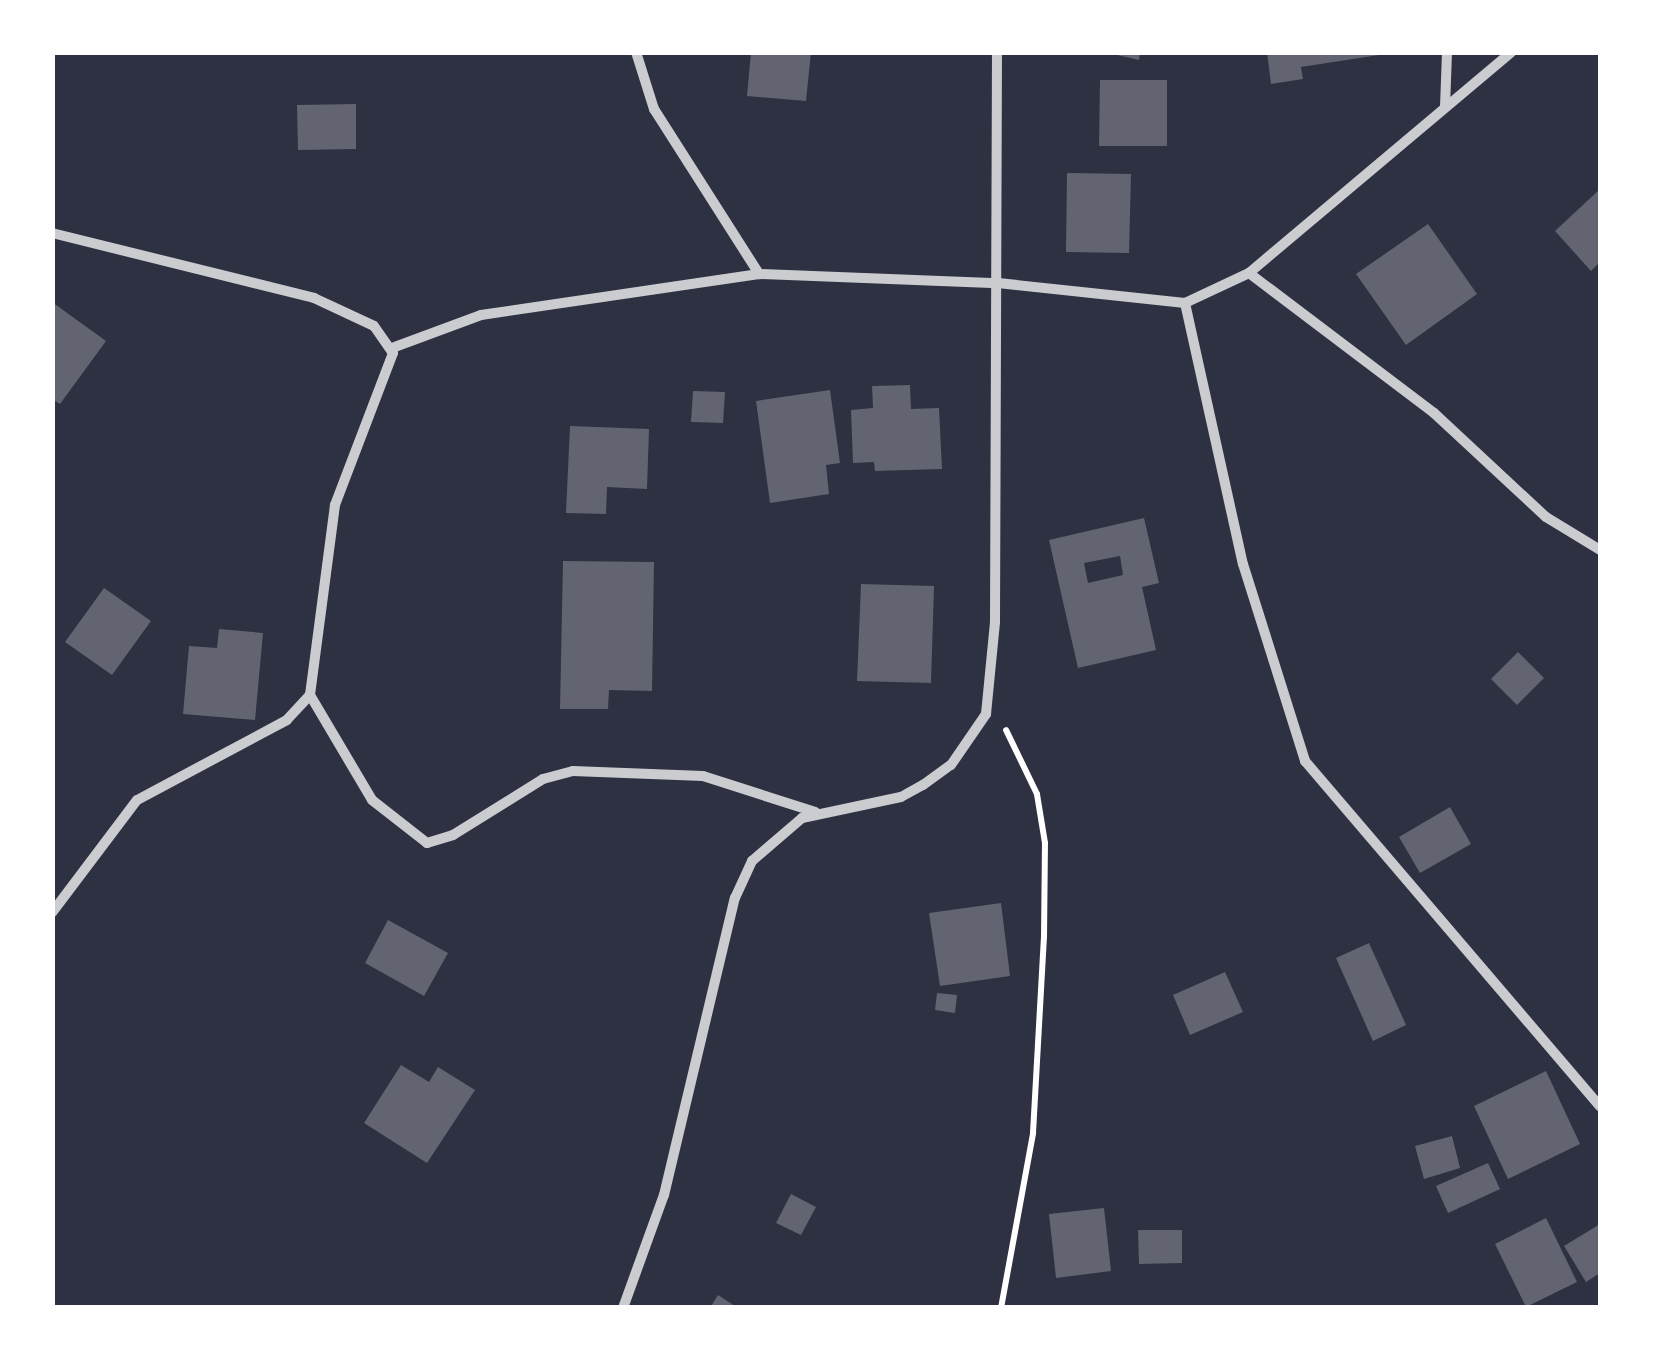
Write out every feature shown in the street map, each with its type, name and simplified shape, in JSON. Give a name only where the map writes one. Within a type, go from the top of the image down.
[{"type":"street","points":[[636,52],[654,109],[759,274]]},
{"type":"street","points":[[624,1308],[664,1195],[738,888],[764,847],[816,812],[901,796],[923,785],[964,749],[990,698],[998,52]]},
{"type":"street","points":[[1445,108],[1447,52]]},
{"type":"street","points":[[52,913],[138,800],[287,720],[310,695],[335,505],[392,348],[480,314],[759,274],[998,283],[1186,303],[1250,272],[1511,52]]},
{"type":"street","points":[[52,232],[314,298],[374,326],[392,348]]},
{"type":"street","points":[[1250,272],[1434,412],[1546,517],[1600,550]]},
{"type":"street","points":[[1186,303],[1243,564],[1304,761],[1600,1106]]},
{"type":"street","points":[[310,695],[372,800],[427,843],[453,835],[544,779],[574,770],[703,776],[816,812]]},
{"type":"path","points":[[990,698],[1036,794],[1045,843],[1033,1134],[1001,1308]]},
{"type":"building","points":[[751,52],[811,52],[806,101],[747,96]]},
{"type":"building","points":[[1104,52],[1140,52],[1139,60]]},
{"type":"building","points":[[1267,52],[1379,55],[1301,67],[1303,79],[1271,84]]},
{"type":"building","points":[[1100,80],[1167,80],[1167,146],[1099,146]]},
{"type":"building","points":[[356,104],[356,149],[298,150],[297,105]]},
{"type":"building","points":[[1067,173],[1131,174],[1129,253],[1066,252]]},
{"type":"building","points":[[1600,189],[1600,262],[1591,271],[1555,231]]},
{"type":"building","points":[[1428,224],[1477,294],[1406,345],[1356,274]]},
{"type":"building","points":[[52,302],[106,341],[60,404],[52,399]]},
{"type":"building","points":[[910,385],[911,409],[939,408],[942,469],[875,471],[874,462],[853,463],[851,410],[873,408],[872,386]]},
{"type":"building","points":[[830,390],[840,463],[826,465],[829,494],[770,503],[756,401]]},
{"type":"building","points":[[693,391],[725,392],[723,423],[691,422]]},
{"type":"building","points":[[570,426],[649,429],[647,489],[607,487],[606,514],[566,513]]},
{"type":"building","points":[[1144,518],[1159,583],[1142,587],[1156,650],[1078,668],[1049,540]],"holes":[[[1120,556],[1123,575],[1088,583],[1084,563]]]},
{"type":"building","points":[[563,561],[654,562],[652,691],[609,690],[608,709],[560,709]]},
{"type":"building","points":[[861,584],[934,586],[931,683],[857,681]]},
{"type":"building","points":[[104,588],[151,621],[112,675],[65,642]]},
{"type":"building","points":[[219,629],[263,633],[255,720],[183,714],[189,646],[217,648]]},
{"type":"building","points":[[1518,652],[1544,678],[1517,705],[1491,679]]},
{"type":"building","points":[[1450,807],[1471,844],[1420,873],[1399,837]]},
{"type":"building","points":[[1001,903],[1010,976],[940,986],[929,913]]},
{"type":"building","points":[[388,920],[448,953],[424,996],[365,963]]},
{"type":"building","points":[[1369,943],[1406,1025],[1373,1041],[1336,958]]},
{"type":"building","points":[[1225,972],[1243,1012],[1190,1035],[1173,995]]},
{"type":"building","points":[[937,993],[957,995],[955,1013],[935,1010]]},
{"type":"building","points":[[401,1065],[429,1082],[438,1067],[475,1090],[427,1163],[364,1123]]},
{"type":"building","points":[[1546,1071],[1580,1144],[1508,1179],[1474,1106]]},
{"type":"building","points":[[1452,1136],[1460,1168],[1424,1179],[1415,1146]]},
{"type":"building","points":[[1488,1163],[1500,1189],[1448,1213],[1436,1186]]},
{"type":"building","points":[[791,1194],[816,1207],[801,1235],[776,1223]]},
{"type":"building","points":[[1104,1208],[1111,1271],[1056,1278],[1049,1214]]},
{"type":"building","points":[[1546,1218],[1577,1282],[1526,1307],[1495,1244]]},
{"type":"building","points":[[1600,1224],[1600,1273],[1586,1282],[1564,1246]]},
{"type":"building","points":[[1138,1230],[1182,1230],[1182,1263],[1139,1264]]},
{"type":"building","points":[[718,1295],[738,1308],[710,1308]]}]
